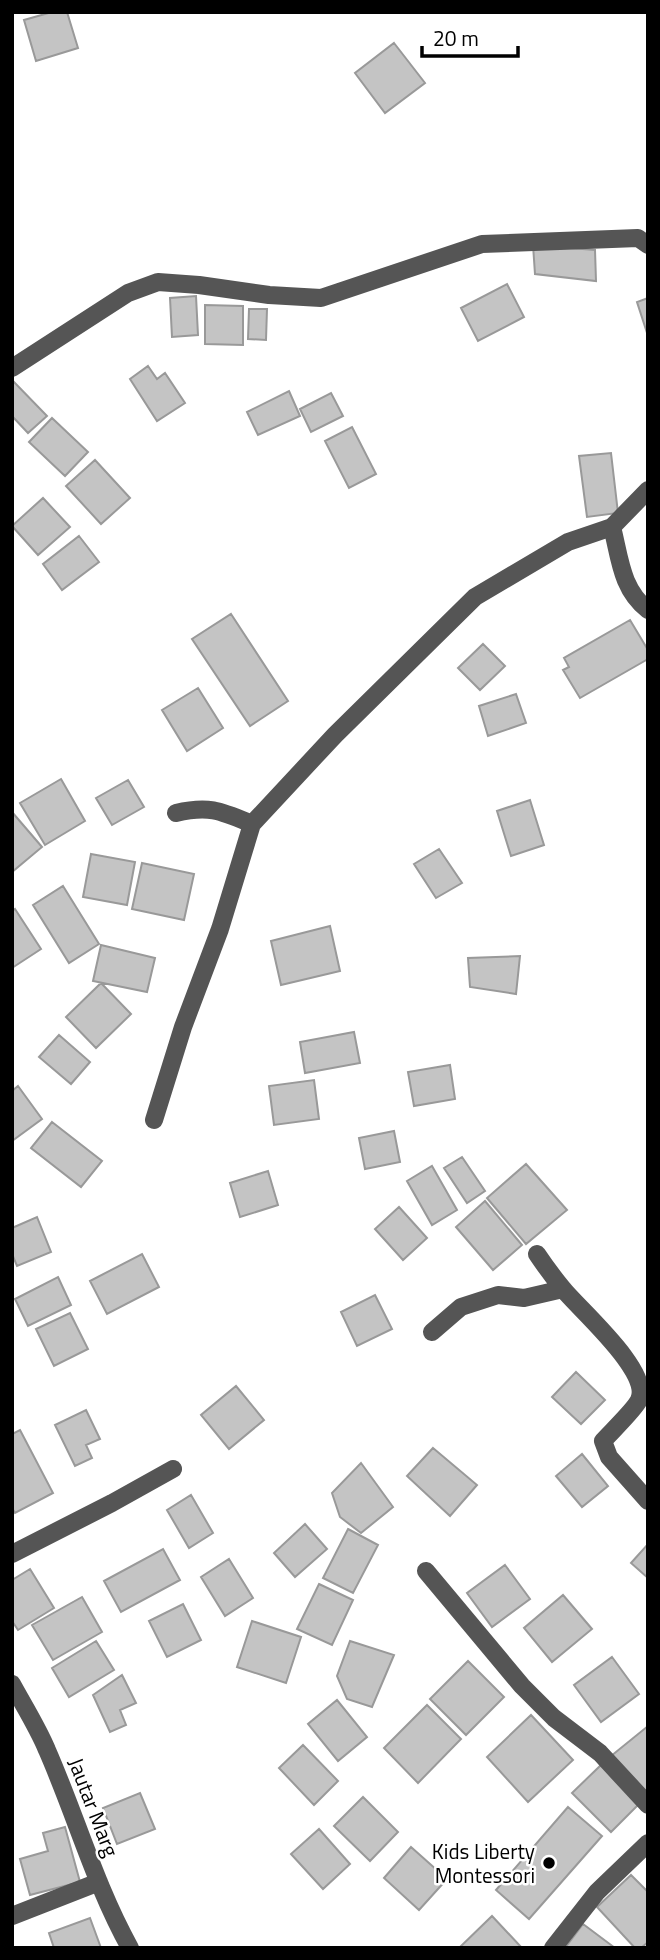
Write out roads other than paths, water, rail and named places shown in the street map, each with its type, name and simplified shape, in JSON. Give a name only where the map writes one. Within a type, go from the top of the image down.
[{"type":"street","points":[[12,368],[128,293],[158,282],[321,298],[482,244],[638,238],[648,245]]},
{"type":"street","points":[[154,1120],[183,1027],[220,929],[252,824],[335,736],[475,597],[568,542],[612,527],[648,490]]},
{"type":"street","points":[[612,527],[626,584],[636,601],[648,610]]},
{"type":"street","points":[[176,813],[196,808],[222,811],[252,824]]},
{"type":"street","points":[[537,1254],[563,1289],[620,1349],[640,1385],[639,1400],[603,1441],[609,1457],[648,1500]]},
{"type":"street","points":[[432,1332],[461,1307],[498,1294],[524,1298],[563,1289]]},
{"type":"street","points":[[12,1554],[173,1469]]},
{"type":"street","points":[[426,1571],[522,1686],[554,1718],[600,1753],[648,1805]]},
{"type":"street","name":"Jautar Marg","points":[[12,1684],[47,1748],[99,1882],[130,1948]]},
{"type":"street","points":[[553,1948],[597,1892],[648,1843]]},
{"type":"street","points":[[12,1916],[99,1882]]},
{"type":"place","name":"Kids Liberty Montessori","points":[[549,1863]]}]
